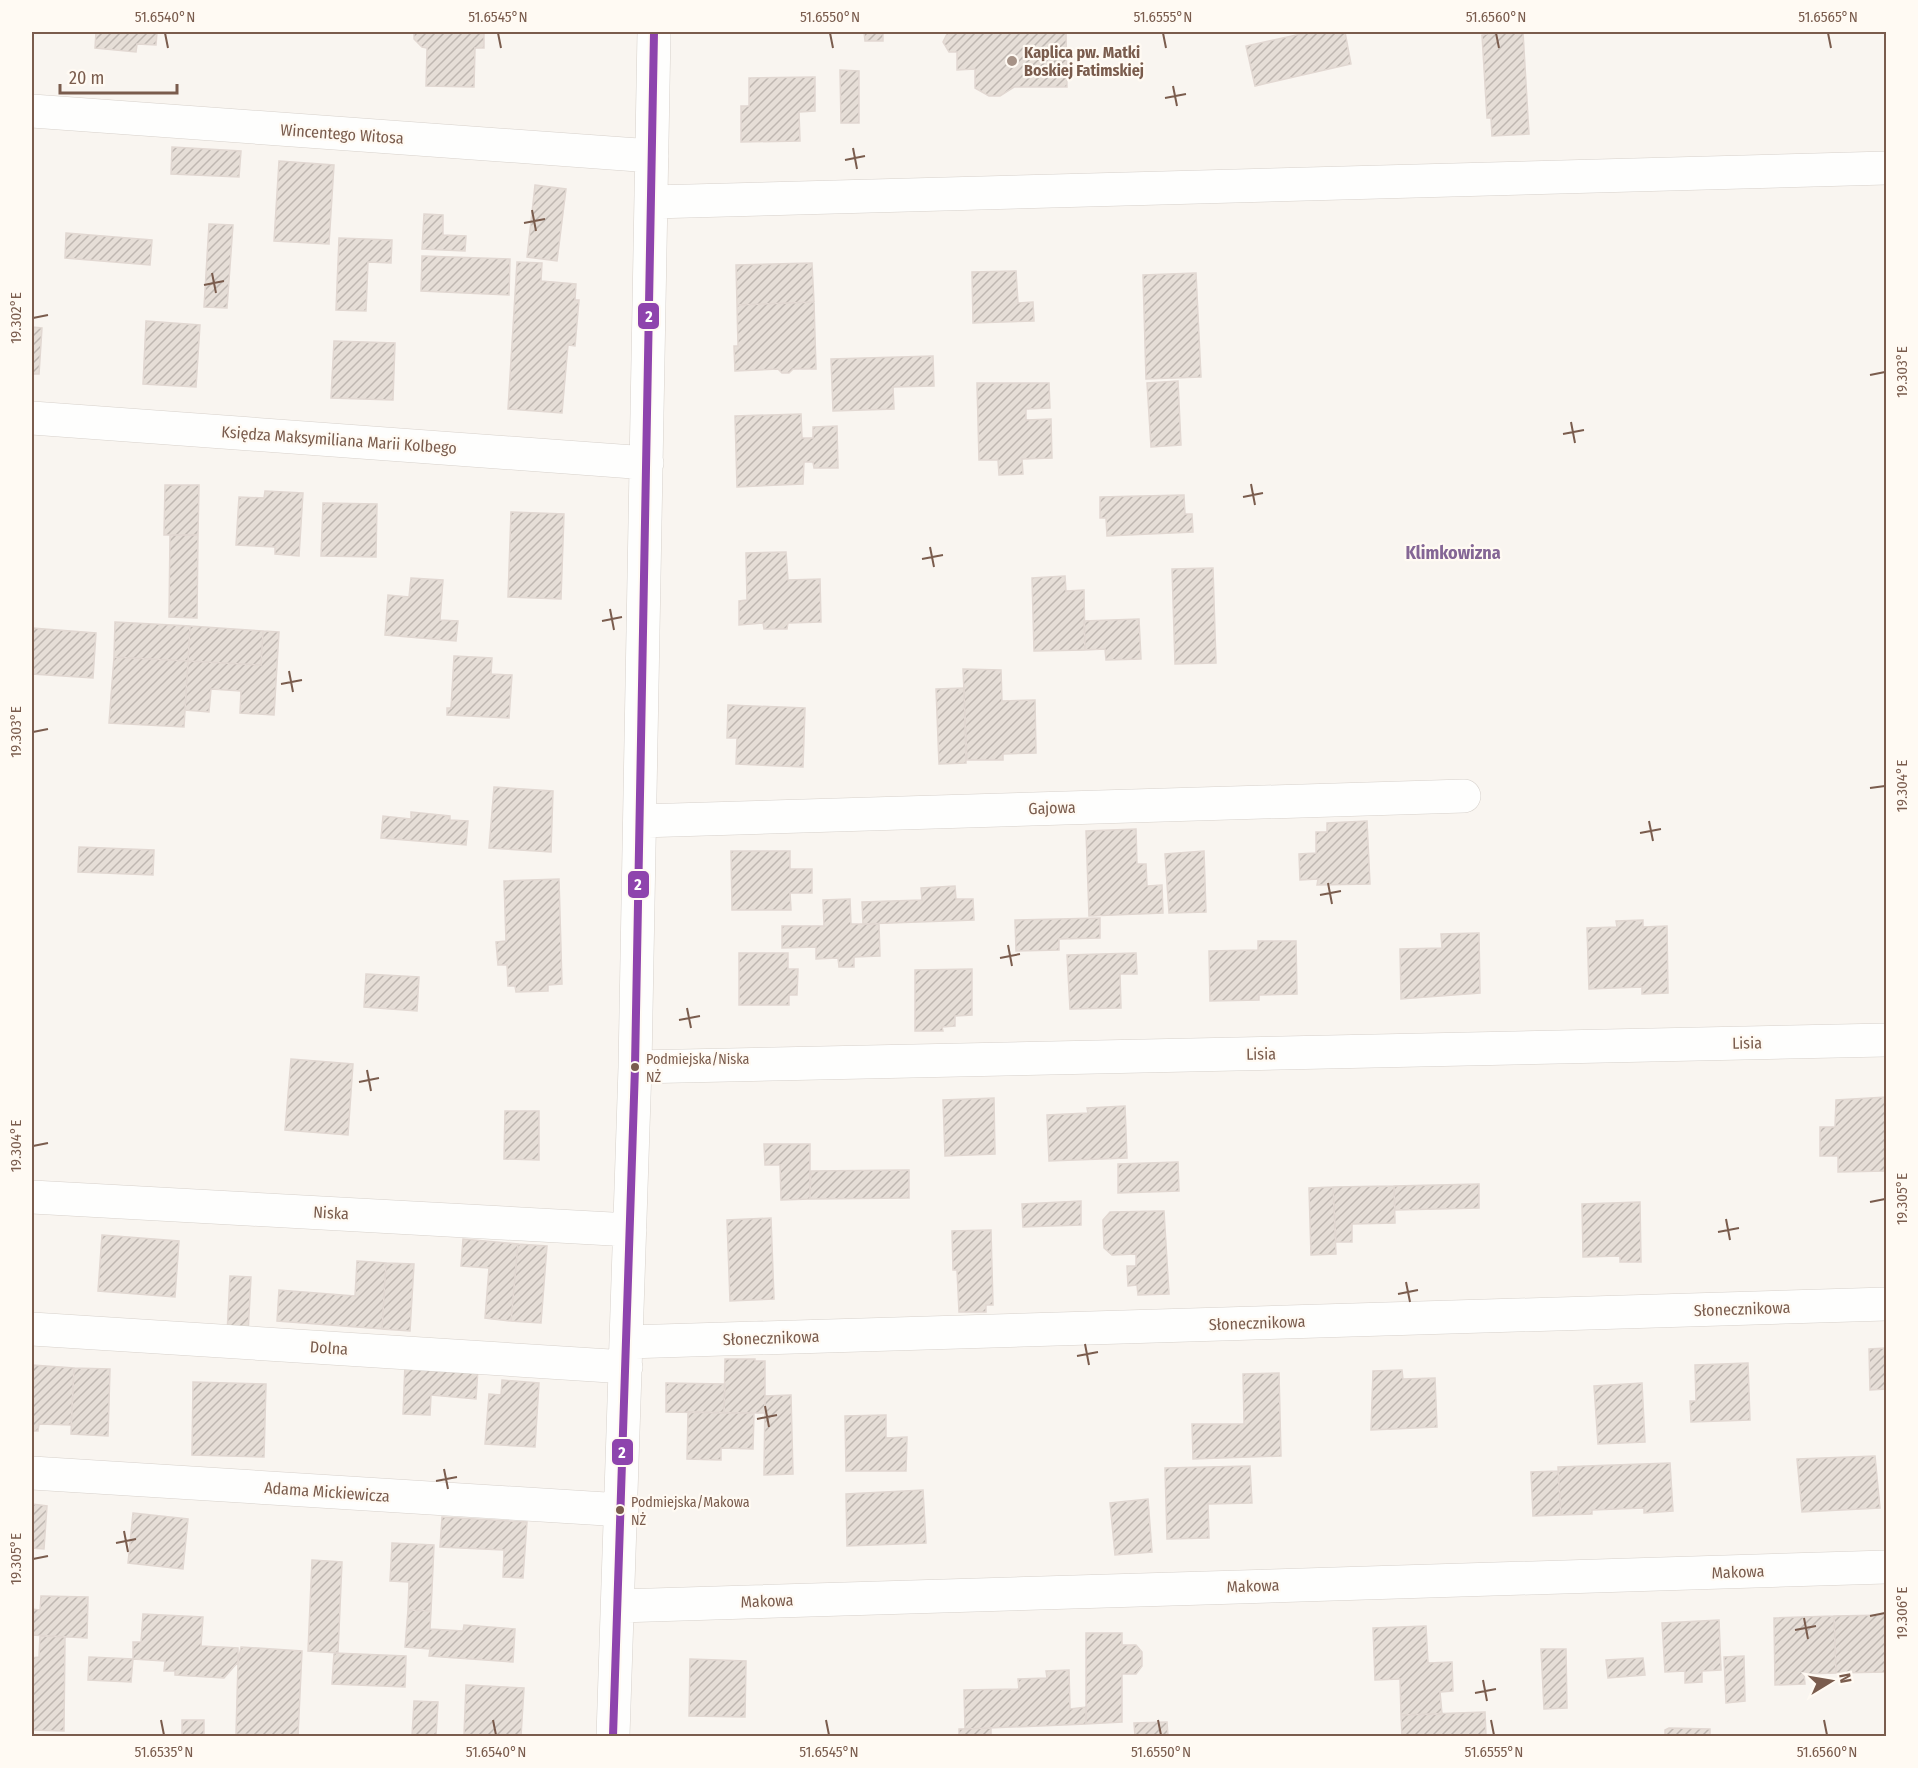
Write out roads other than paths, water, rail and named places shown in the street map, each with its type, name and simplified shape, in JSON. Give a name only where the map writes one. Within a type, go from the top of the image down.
[{"type":"street","points":[[613,1737],[635,1067],[654,32]]},
{"type":"street","name":"Wincentego Witosa","points":[[32,111],[652,156]]},
{"type":"street","points":[[652,202],[1887,168]]},
{"type":"street","name":"Księdza Maksymiliana Marii Kolbego","points":[[32,418],[647,463]]},
{"type":"street","name":"Gajowa","points":[[640,821],[1464,796]]},
{"type":"street","name":"Lisia","points":[[635,1067],[1887,1040]]},
{"type":"street","name":"Niska","points":[[32,1197],[630,1230]]},
{"type":"street","name":"Słonecznikowa","points":[[626,1355],[1887,1304]]},
{"type":"street","name":"Dolna","points":[[32,1329],[626,1355]]},
{"type":"street","name":"Adama Mickiewicza","points":[[32,1473],[622,1510]]},
{"type":"street","name":"Makowa","points":[[619,1606],[1887,1567]]},
{"type":"place","name":"Kaplica pw. Matki Boskiej Fatimskiej","points":[[1012,61]]},
{"type":"place","name":"Podmiejska/Niska NŻ","points":[[635,1067]]},
{"type":"place","name":"Podmiejska/Makowa NŻ","points":[[620,1510]]},
{"type":"district","name":"Klimkowizna","points":[[1453,553]]}]
